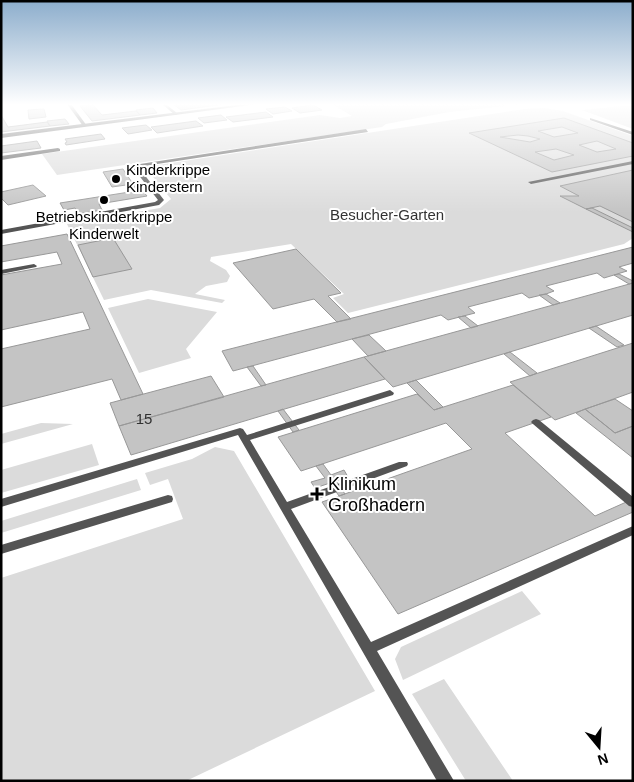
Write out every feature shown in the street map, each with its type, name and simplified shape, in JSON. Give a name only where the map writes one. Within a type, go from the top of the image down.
[{"type":"street","points":[[1,232],[157,204],[161,200],[137,169],[142,165],[303,140]]},
{"type":"street","points":[[1,158],[58,150]]},
{"type":"lane","points":[[531,182],[633,162]]},
{"type":"lane","points":[[1,272],[34,266]]},
{"type":"lane","points":[[244,439],[390,393]]},
{"type":"lane","points":[[536,422],[633,503]]},
{"type":"lane","points":[[1,503],[240,431],[446,781]]},
{"type":"lane","points":[[284,507],[403,464]]},
{"type":"lane","points":[[1,550],[168,499]]},
{"type":"lane","points":[[368,649],[633,530]]},
{"type":"green space","points":[[138,140],[291,140],[57,175],[42,154]]},
{"type":"green space","name":"Besucher-Garten","points":[[318,140],[633,140],[633,238],[624,244],[348,313],[333,298],[344,294],[291,244],[211,257],[210,261],[226,270],[230,276],[227,282],[206,286],[195,294],[225,300],[222,303],[151,290],[104,300],[67,224],[160,208],[171,199],[145,167]]},
{"type":"green space","points":[[148,299],[217,312],[186,349],[191,358],[139,373],[108,308]]},
{"type":"green space","points":[[41,423],[73,424],[1,444],[1,434]]},
{"type":"green space","points":[[92,444],[99,465],[1,493],[1,470]]},
{"type":"green space","points":[[215,447],[234,451],[375,691],[186,781],[1,781],[1,578],[183,519],[168,479],[150,485],[145,473],[192,459]]},
{"type":"green space","points":[[137,479],[141,490],[1,533],[1,521]]},
{"type":"green space","points":[[522,591],[541,614],[403,680],[395,659],[401,647]]},
{"type":"green space","points":[[444,679],[513,781],[466,781],[412,694]]},
{"type":"building","points":[[66,140],[95,140],[66,145],[65,143]]},
{"type":"building","points":[[485,140],[530,142],[626,140],[633,143],[633,156],[552,172]],"holes":[[[597,141],[616,149],[597,152],[579,145]],[[556,149],[574,155],[554,160],[535,152]]]},
{"type":"building","points":[[37,141],[41,148],[1,153],[1,146]]},
{"type":"building","points":[[123,169],[137,187],[129,188],[126,185],[112,187],[103,172]]},
{"type":"building","points":[[633,170],[633,222],[600,206],[586,209],[560,196],[579,196],[560,186]]},
{"type":"building","points":[[33,185],[46,196],[8,205],[1,198],[1,192]]},
{"type":"building","points":[[142,190],[147,196],[99,204],[102,210],[78,214],[75,208],[64,210],[60,203]]},
{"type":"building","points":[[592,208],[633,228],[633,232],[586,209]]},
{"type":"building","points":[[67,234],[143,394],[121,400],[112,379],[1,407],[1,349],[90,329],[83,312],[1,330],[1,275],[62,264],[57,252],[1,262],[1,246]]},
{"type":"building","points":[[113,238],[132,269],[93,277],[78,245]]},
{"type":"building","points":[[633,247],[633,263],[619,267],[627,271],[604,278],[597,273],[546,286],[554,291],[529,298],[522,293],[468,307],[475,313],[448,320],[441,315],[233,371],[222,351]]},
{"type":"building","points":[[296,249],[341,293],[328,296],[351,319],[337,322],[314,299],[273,309],[233,263]]},
{"type":"building","points":[[619,274],[633,281],[633,283],[629,284],[614,275]]},
{"type":"building","points":[[633,283],[633,315],[393,387],[364,357]]},
{"type":"building","points":[[546,294],[560,303],[553,305],[539,295]]},
{"type":"building","points":[[465,316],[478,326],[471,328],[458,317]]},
{"type":"building","points":[[596,326],[624,345],[617,347],[589,328]]},
{"type":"building","points":[[369,335],[386,351],[368,356],[352,339]]},
{"type":"building","points":[[633,343],[633,392],[555,420],[510,382]]},
{"type":"building","points":[[510,352],[537,373],[530,376],[504,354]]},
{"type":"building","points":[[364,357],[385,379],[131,455],[119,426]]},
{"type":"building","points":[[253,366],[266,385],[261,386],[247,367]]},
{"type":"building","points":[[211,376],[224,397],[119,426],[110,403]]},
{"type":"building","points":[[416,380],[443,407],[434,410],[407,383]]},
{"type":"building","points":[[513,385],[551,417],[505,433],[595,516],[633,499],[633,512],[398,614],[322,502],[472,449],[446,423],[301,471],[278,437],[417,394],[434,410]]},
{"type":"building","points":[[615,399],[633,411],[633,426],[615,433],[585,409]]},
{"type":"building","points":[[283,409],[299,430],[293,432],[278,411]]},
{"type":"building","points":[[585,409],[615,433],[633,426],[633,458],[576,413]]},
{"type":"building","points":[[323,464],[331,475],[344,470],[348,477],[336,481],[345,494],[339,496],[330,483],[315,488],[311,482],[325,478],[316,466]]},
{"type":"place","name":"Kinderkrippe Kinderstern","points":[[116,179]]},
{"type":"place","name":"Betriebskinderkrippe Kinderwelt","points":[[104,200]]},
{"type":"place","name":"Klinikum Großhadern","points":[[317,494]]}]
